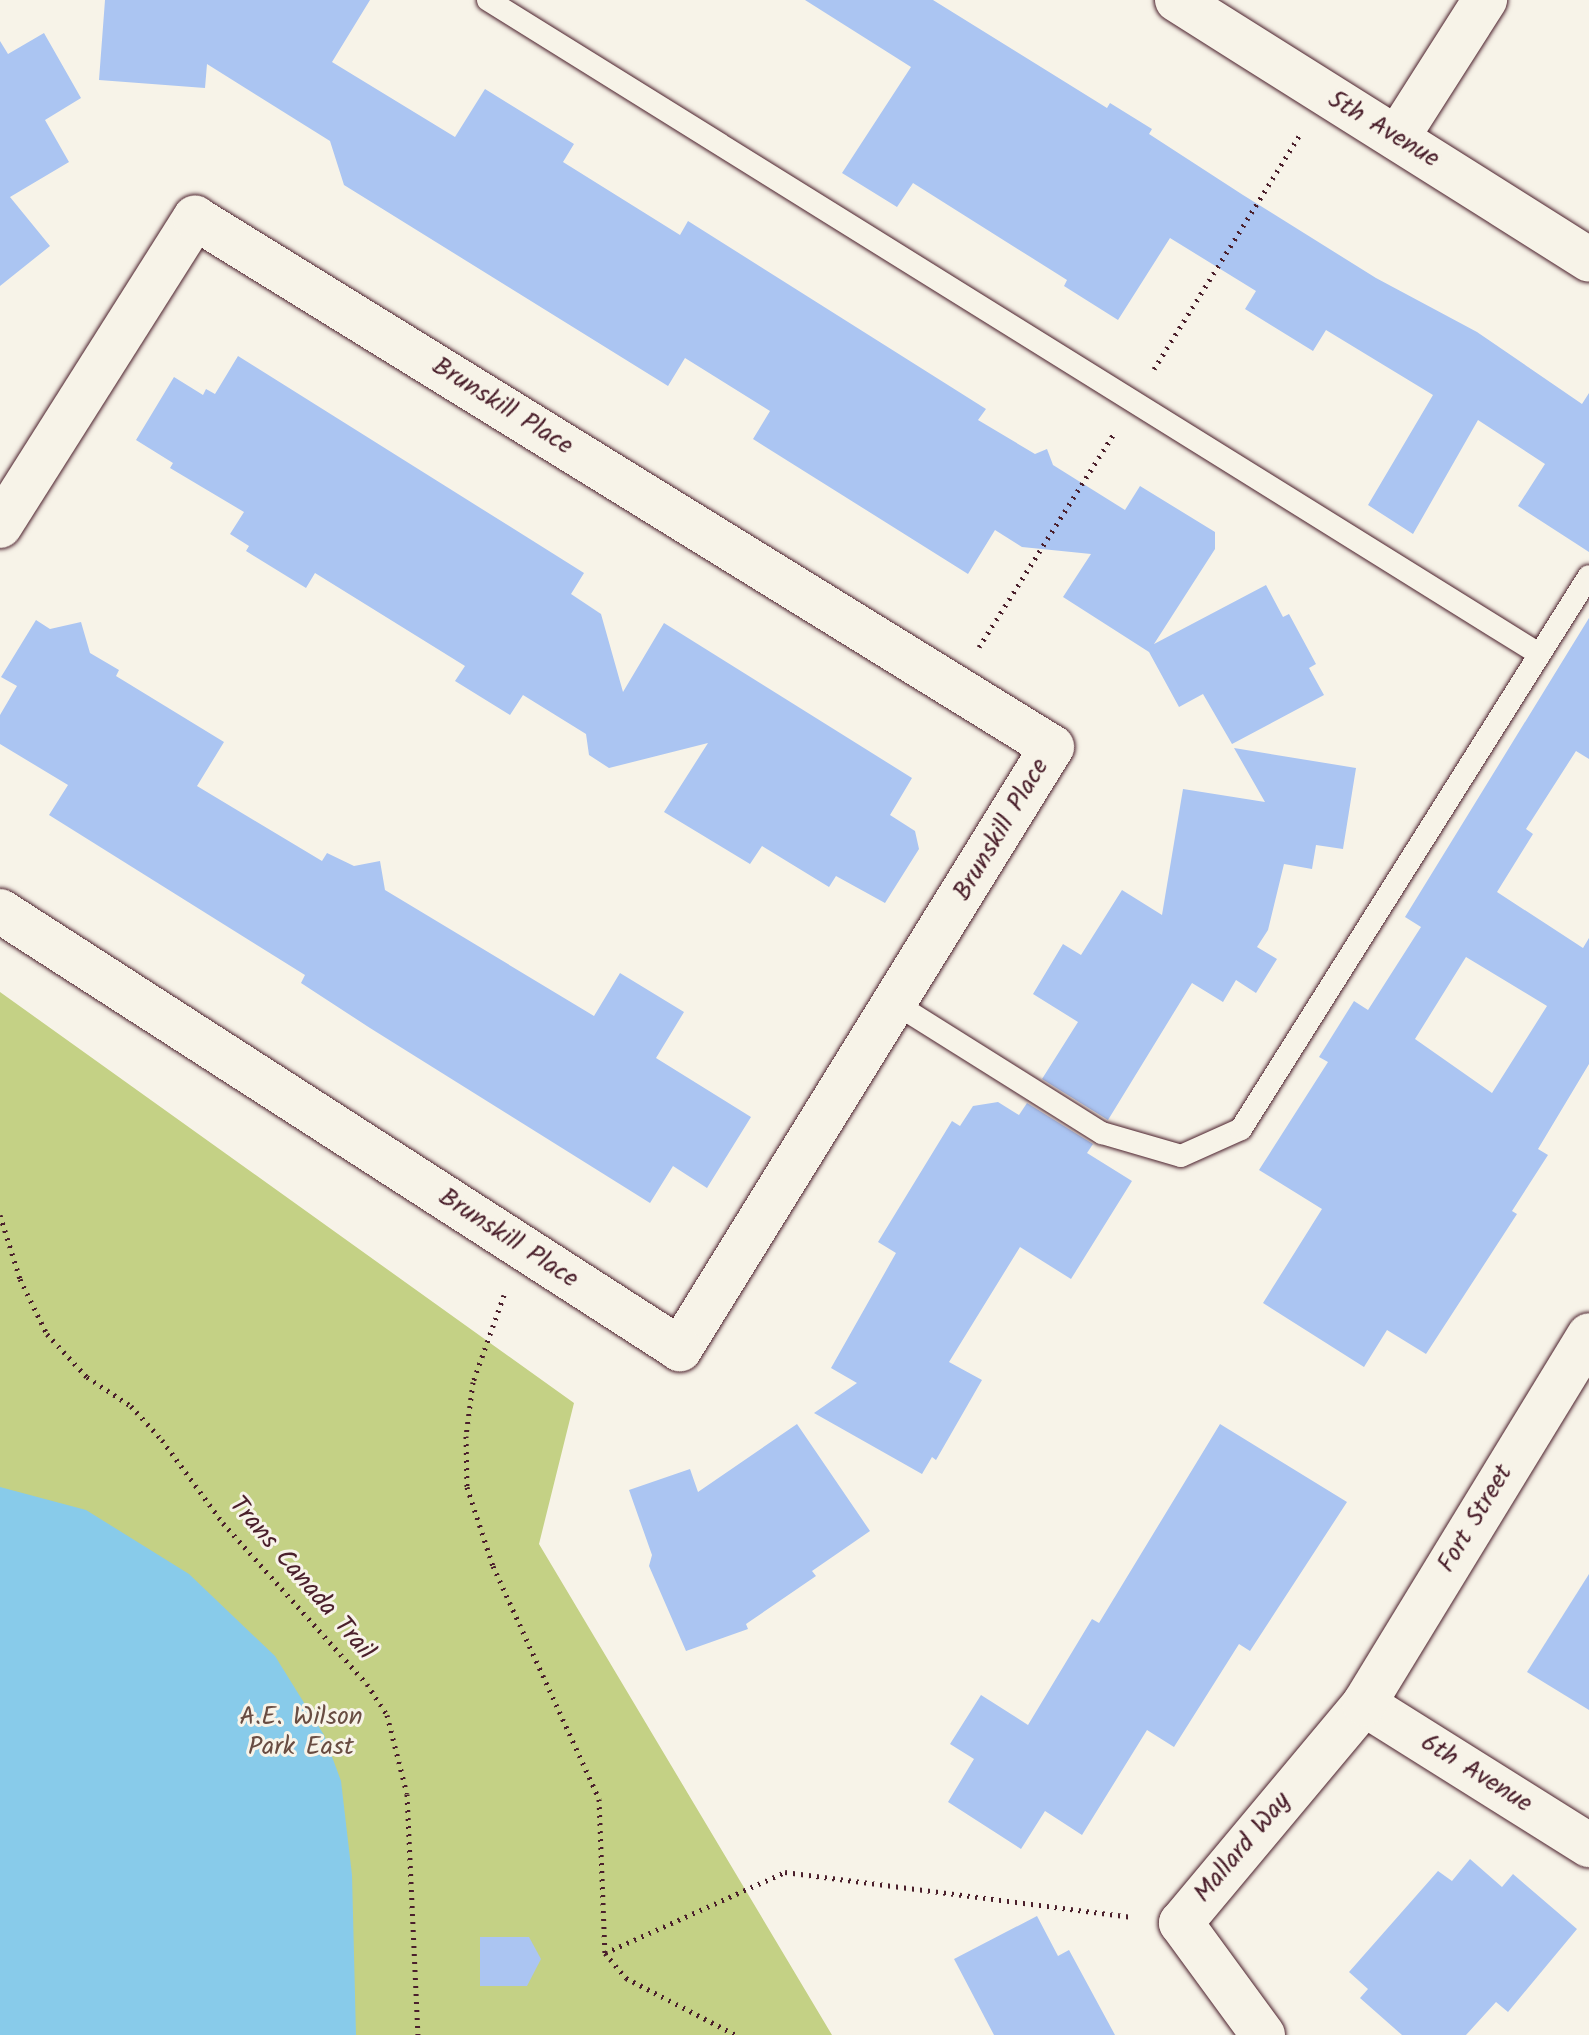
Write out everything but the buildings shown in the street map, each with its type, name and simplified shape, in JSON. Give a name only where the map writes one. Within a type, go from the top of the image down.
[{"type":"street","name":"5th Avenue","points":[[1177,0],[1589,259]]},
{"type":"street","points":[[1397,138],[1485,0]]},
{"type":"street","name":"Brunskill Place","points":[[0,526],[195,218],[1052,747],[680,1349],[0,911]]},
{"type":"street","name":"Fort Street","points":[[1364,1704],[1589,1335]]},
{"type":"street","name":"6th Avenue","points":[[1364,1704],[1589,1845]]},
{"type":"street","name":"Mallard Way","points":[[1263,2035],[1181,1923],[1364,1704]]},
{"type":"lane","points":[[488,0],[1539,654]]},
{"type":"lane","points":[[896,1004],[1102,1133],[1181,1156],[1241,1129],[1589,576]]},
{"type":"path","name":"Trans Canada Trail","points":[[0,1215],[20,1279],[47,1334],[87,1377],[131,1406],[162,1440],[223,1523],[367,1684],[387,1715],[407,1794],[418,2035]]},
{"type":"path","points":[[530,1253],[496,1310],[473,1382],[466,1436],[467,1487],[493,1566],[599,1799],[605,1953],[626,1978],[736,2035]]},
{"type":"path","points":[[605,1953],[785,1872],[1181,1923]]},
{"type":"green space","name":"A.E. Wilson Park East","points":[[0,992],[574,1403],[539,1544],[832,2035],[0,2035]]},
{"type":"water","points":[[0,1487],[86,1510],[189,1574],[275,1656],[324,1735],[341,1781],[352,1875],[356,2035],[0,2035]]}]
